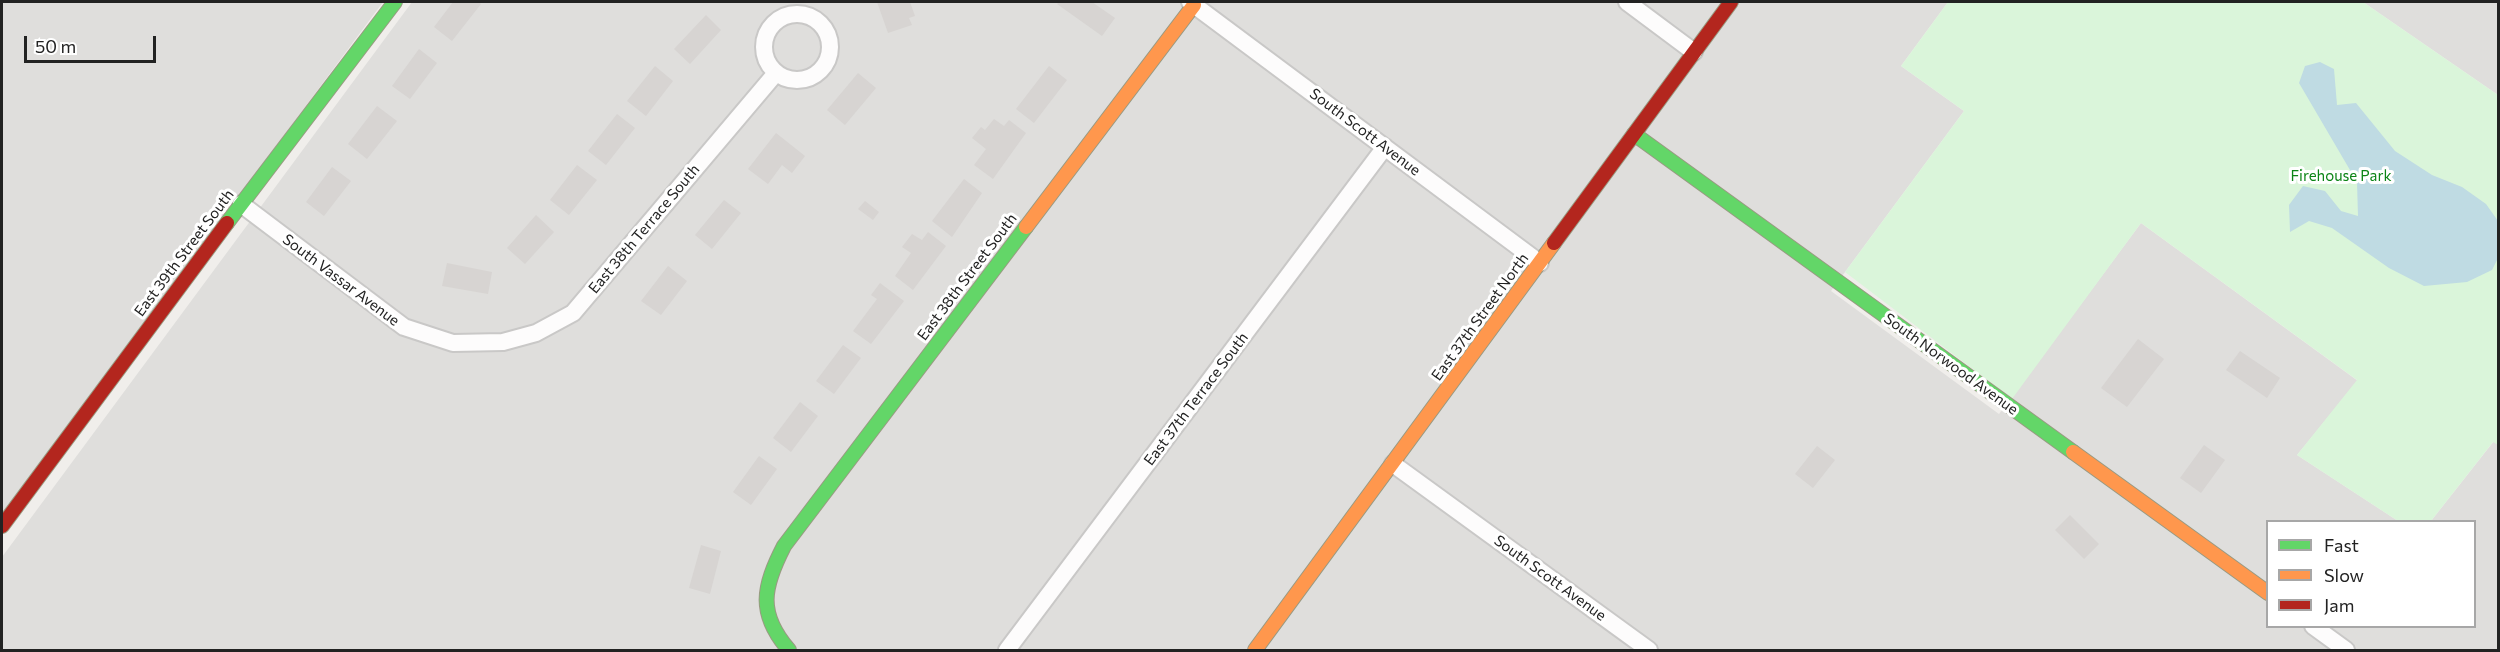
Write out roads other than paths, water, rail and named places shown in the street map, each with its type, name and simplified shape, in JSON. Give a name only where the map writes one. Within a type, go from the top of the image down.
[{"type":"street","name":"East 39th Street South","points":[[2,526],[241,204],[395,2]]},
{"type":"street","points":[[1627,2],[1694,52]]},
{"type":"street","name":"East 37th Street North","points":[[1255,651],[1731,2]]},
{"type":"street","name":"South Scott Avenue","points":[[1192,3],[1540,263]]},
{"type":"street","name":"East 38th Street South","points":[[789,651],[777,639],[768,618],[765,594],[770,572],[802,522],[1192,3]]},
{"type":"street","points":[[795,14],[808,15],[819,22],[827,32],[831,44],[829,57],[823,69],[813,77],[800,81],[787,79],[776,73],[768,62],[764,50],[766,37],[772,25],[782,17],[795,14]]},
{"type":"street","name":"East 38th Terrace South","points":[[485,342],[503,342],[536,333],[573,313],[776,73]]},
{"type":"street","name":"South Norwood Avenue","points":[[1634,134],[2266,592]]},
{"type":"street","name":"East 37th Terrace South","points":[[1007,651],[1385,147]]},
{"type":"street","name":"South Vassar Avenue","points":[[241,204],[404,327],[453,343],[485,342]]},
{"type":"street","name":"South Scott Avenue","points":[[1393,464],[1649,651]]},
{"type":"street","points":[[2314,628],[2346,651]]},
{"type":"water","points":[[2320,62],[2334,69],[2337,105],[2356,103],[2395,151],[2432,175],[2462,187],[2486,204],[2498,221],[2498,258],[2492,270],[2467,282],[2424,286],[2389,268],[2332,228],[2309,221],[2290,232],[2289,205],[2303,186],[2325,191],[2341,211],[2358,216],[2357,182],[2299,83],[2305,66]]},
{"type":"park label","name":"Firehouse Park","points":[[2341,176]]}]
